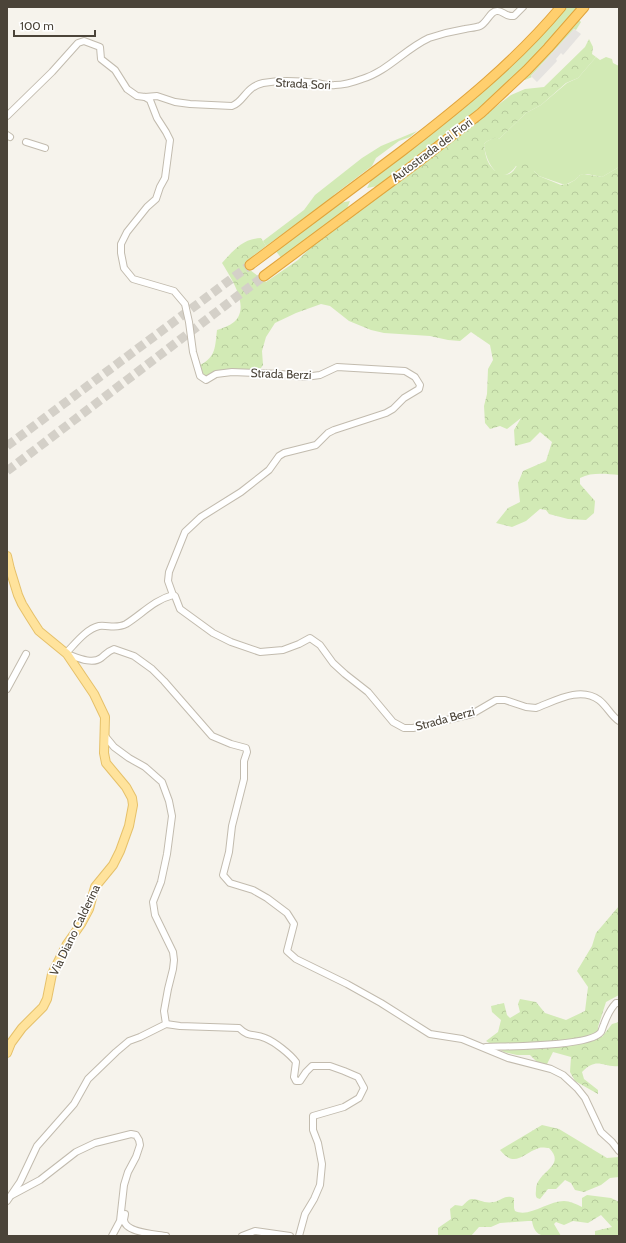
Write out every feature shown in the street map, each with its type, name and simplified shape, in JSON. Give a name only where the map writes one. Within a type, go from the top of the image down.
[{"type":"highway","name":"Autostrada dei Fiori","points":[[250,265],[386,163],[472,96],[520,52],[561,7]]},
{"type":"highway","name":"Autostrada dei Fiori","points":[[264,276],[414,165],[481,113],[538,59],[584,7]]},
{"type":"main road","name":"Via Diano Calderina","points":[[7,556],[10,570],[22,604],[39,631],[66,654],[87,681],[102,708],[105,717],[104,753],[106,763],[126,787],[132,798],[133,805],[125,839],[113,865],[95,887],[86,914],[67,944],[52,974],[47,999],[43,1007],[22,1028],[11,1043],[7,1053]]},
{"type":"street","name":"Strada Sori","points":[[7,116],[52,72],[78,43],[84,41],[100,47],[101,59],[114,70],[126,89],[137,96],[157,96],[175,102],[190,104],[232,106],[236,104],[251,88],[260,84],[294,82],[334,85],[363,79],[391,65],[410,50],[429,39],[448,32],[480,26],[487,21],[492,12],[496,10],[505,15],[514,16],[523,7]]},
{"type":"street","name":"Strada Berzi","points":[[145,97],[150,100],[157,118],[170,140],[165,178],[156,199],[147,207],[126,232],[121,244],[121,253],[124,268],[133,279],[174,291],[185,304],[193,352],[200,376],[206,380],[216,374],[232,372],[281,374],[305,377],[320,375],[337,367],[405,371],[415,377],[420,385],[419,389],[404,398],[393,409],[386,413],[334,430],[328,433],[316,445],[279,456],[269,470],[241,492],[201,517],[185,532],[169,572],[168,581],[180,609],[213,633],[231,642],[260,652],[283,650],[310,638],[320,645],[333,663],[368,692],[393,722],[404,728],[413,728],[472,714],[496,700],[505,700],[526,707],[536,708],[568,696],[582,694],[599,700],[619,721]]},
{"type":"street","points":[[26,142],[45,148]]},
{"type":"street","points":[[66,654],[94,628],[101,626],[120,626],[156,602],[173,595]]},
{"type":"street","points":[[66,654],[94,661],[100,658],[106,651],[114,648],[134,656],[152,669],[164,681],[212,736],[231,744],[246,748],[247,752],[244,761],[244,779],[232,826],[229,852],[223,875],[230,883],[253,890],[267,898],[287,913],[294,924],[286,951],[296,959],[347,984],[381,1003],[430,1034],[462,1039],[483,1046],[508,1058],[551,1069],[563,1075],[585,1098],[601,1132],[619,1151]]},
{"type":"street","points":[[7,689],[26,654]]},
{"type":"street","points":[[105,736],[114,746],[129,758],[146,767],[162,782],[169,801],[172,816],[167,854],[161,882],[153,902],[155,915],[173,952],[173,969],[164,1011],[166,1024]]},
{"type":"street","points":[[483,1046],[524,1046],[590,1039],[601,1032],[612,1007],[616,1003],[619,1003]]},
{"type":"street","points":[[9,1198],[20,1182],[37,1146],[74,1104],[88,1079],[129,1041],[166,1024],[180,1026],[239,1028],[245,1034],[265,1038],[293,1057],[296,1062],[294,1078],[296,1081],[300,1081],[312,1066],[330,1066],[358,1077],[364,1088],[359,1098],[344,1107],[313,1116],[313,1130],[318,1143],[322,1164],[320,1185],[305,1214],[299,1236]]},
{"type":"street","points":[[9,1198],[40,1180],[76,1152],[95,1143],[131,1134],[136,1135],[140,1145],[128,1172],[124,1185],[120,1221],[112,1236]]},
{"type":"street","points":[[122,1204],[125,1214],[124,1221],[126,1225],[134,1230],[166,1236]]},
{"type":"street","points":[[242,1236],[254,1231],[290,1236]]},
{"type":"green space","points":[[565,7],[579,7],[535,56],[489,101],[448,134],[378,186],[367,188],[372,178],[452,117],[507,70]]},
{"type":"green space","points":[[579,20],[581,22],[576,30],[574,29],[531,76],[532,77],[525,80],[524,79]]},
{"type":"green space","points":[[589,39],[593,47],[592,54],[596,57],[578,78],[566,83],[541,105],[526,113],[499,139],[495,137],[484,144],[485,154],[494,170],[503,174],[508,174],[514,170],[518,164],[527,162],[532,164],[534,171],[539,176],[561,185],[568,184],[580,175],[584,174],[602,177],[619,167],[619,475],[594,474],[580,478],[580,484],[595,501],[594,513],[586,520],[568,519],[549,514],[546,510],[540,509],[526,521],[512,527],[496,523],[508,508],[520,502],[518,483],[523,471],[546,461],[552,442],[540,432],[530,442],[515,446],[514,430],[521,418],[507,429],[500,426],[490,429],[485,423],[484,406],[487,394],[488,369],[493,360],[490,345],[471,332],[460,341],[430,336],[384,333],[371,330],[349,321],[330,306],[321,304],[296,313],[275,323],[266,337],[262,351],[263,365],[259,371],[217,373],[204,376],[200,365],[209,359],[214,351],[217,330],[234,322],[239,316],[241,309],[238,292],[222,263],[239,246],[249,240],[261,238],[266,246],[245,262],[250,270],[266,282],[298,260],[312,246],[511,95],[525,89],[544,87],[585,47]]},
{"type":"green space","points":[[596,57],[600,60],[606,57],[612,59],[613,63],[619,66],[619,167],[602,177],[587,174],[580,175],[575,180],[565,185],[539,176],[534,171],[516,166],[504,175],[499,174],[494,170],[487,158],[484,144],[495,136],[499,139],[526,113],[541,105],[567,83],[578,78]]},
{"type":"green space","points":[[417,131],[410,137],[399,141],[376,158],[372,166],[335,194],[330,200],[266,246],[263,241],[304,210],[315,195],[362,158],[381,146]]},
{"type":"green space","points":[[350,201],[346,211],[282,259],[275,250],[339,203]]},
{"type":"green space","points":[[619,906],[619,995],[606,1002],[598,1027],[599,1036],[602,1037],[612,1024],[619,1022],[619,1066],[596,1064],[587,1067],[582,1072],[584,1079],[598,1090],[598,1094],[575,1081],[570,1072],[571,1057],[553,1052],[546,1066],[538,1063],[530,1055],[517,1055],[504,1052],[486,1041],[498,1032],[501,1020],[492,1012],[491,1006],[504,1003],[507,1015],[510,1018],[520,1012],[518,1004],[520,999],[536,1002],[545,1013],[566,1020],[585,1011],[588,987],[577,971],[592,946],[596,933]]},
{"type":"green space","points":[[542,1125],[559,1129],[607,1158],[619,1157],[619,1177],[610,1178],[601,1185],[584,1192],[575,1190],[571,1183],[565,1180],[556,1189],[548,1189],[540,1199],[537,1198],[536,1189],[538,1183],[553,1164],[555,1159],[554,1154],[549,1148],[539,1148],[515,1159],[505,1156],[500,1150]]},
{"type":"green space","points":[[587,1195],[611,1198],[619,1202],[619,1236],[595,1236],[595,1231],[612,1227],[601,1215],[588,1223],[573,1221],[564,1225],[556,1222],[554,1224],[561,1236],[546,1236],[539,1234],[533,1227],[532,1221],[528,1221],[500,1223],[491,1227],[479,1227],[471,1236],[438,1236],[438,1228],[451,1219],[450,1209],[455,1205],[462,1206],[471,1199],[484,1202],[494,1202],[506,1197],[511,1197],[514,1198],[515,1211],[520,1213],[532,1211],[564,1201],[571,1202],[582,1207],[582,1198]]},
{"type":"shaded area","points":[[574,29],[581,34],[563,55],[561,53],[556,59],[557,61],[537,82],[531,76]]},
{"type":"tunnel","points":[[7,446],[250,265]]},
{"type":"tunnel","points":[[7,471],[264,276]]}]
